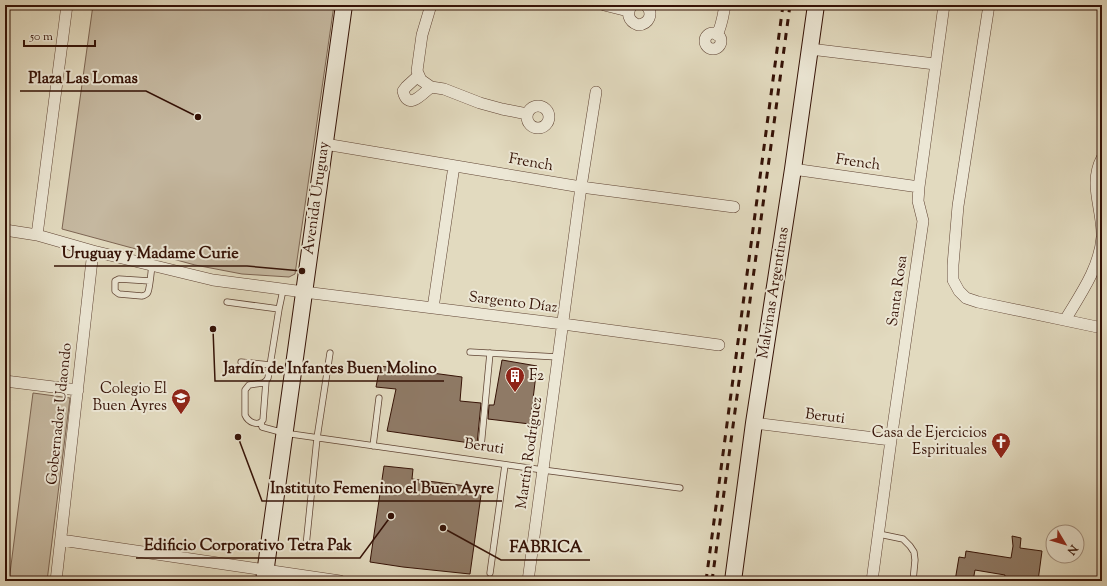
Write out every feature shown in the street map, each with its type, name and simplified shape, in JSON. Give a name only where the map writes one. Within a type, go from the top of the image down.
[{"type":"street","points":[[37,235],[67,5]]},
{"type":"street","name":"Avenida Uruguay","points":[[265,576],[344,5]]},
{"type":"street","points":[[431,5],[422,36],[417,71],[421,80],[431,87],[444,89],[480,103],[527,114]]},
{"type":"street","points":[[604,5],[630,8],[628,15],[631,21],[638,25],[648,21],[650,18],[650,11],[646,5]]},
{"type":"street","points":[[717,35],[723,21],[725,5]]},
{"type":"street","name":"Malvinas Argentinas","points":[[733,581],[754,423],[816,5]]},
{"type":"street","name":"Santa Rosa","points":[[872,581],[923,221],[918,201],[919,187],[944,5]]},
{"type":"street","points":[[989,5],[958,206],[953,265],[954,280],[958,291],[966,298],[978,302],[1102,328]]},
{"type":"street","points":[[810,49],[935,64]]},
{"type":"street","points":[[418,76],[406,87],[403,92],[406,98],[410,101],[418,99],[431,87]]},
{"type":"street","name":"Martín Rodríguez","points":[[528,581],[581,187],[596,92]]},
{"type":"street","name":"French","points":[[324,144],[581,187],[734,207]]},
{"type":"street","points":[[1065,320],[1094,268],[1100,247],[1102,236],[1096,189],[1096,175],[1098,165],[1102,158]]},
{"type":"street","points":[[433,308],[454,166]]},
{"type":"street","name":"French","points":[[793,168],[919,187]]},
{"type":"street","name":"Sargento Díaz","points":[[5,230],[37,235],[93,251],[213,280],[719,345]]},
{"type":"street","name":"Gobernador Udaondo","points":[[56,581],[93,251]]},
{"type":"street","points":[[8,381],[78,390]]},
{"type":"street","name":"Beruti","points":[[754,423],[891,440]]},
{"type":"street","points":[[60,540],[265,576],[340,581]]},
{"type":"lane","points":[[150,282],[119,279],[116,281],[115,291],[119,294],[142,296],[148,293],[150,282],[152,265]]},
{"type":"lane","points":[[266,381],[263,383],[249,385],[246,390],[245,415],[251,422],[257,424],[263,420],[266,381],[268,378],[283,290]]},
{"type":"lane","points":[[227,302],[279,309]]},
{"type":"lane","points":[[470,352],[559,357]]},
{"type":"lane","points":[[306,546],[317,438],[330,353]]},
{"type":"lane","points":[[481,447],[490,353]]},
{"type":"lane","points":[[241,362],[270,365]]},
{"type":"lane","points":[[373,446],[379,398]]},
{"type":"lane","name":"Beruti","points":[[261,422],[262,427],[284,433],[505,465],[680,488]]},
{"type":"lane","points":[[490,574],[505,465]]},
{"type":"lane","points":[[879,534],[903,539],[910,546],[914,552],[913,581]]},
{"type":"shaded area","points":[[93,5],[334,5],[295,274],[289,277],[242,274],[195,265],[62,229]]},
{"type":"shaded area","points":[[33,393],[70,398],[47,581],[9,581]]},
{"type":"building","name":"F2","points":[[502,360],[537,366],[530,424],[488,419],[489,405],[494,405]]},
{"type":"building","points":[[380,366],[462,377],[460,401],[481,403],[477,444],[387,431],[396,389],[376,387]]},
{"type":"building","points":[[384,466],[413,469],[412,479],[482,488],[470,574],[370,562]]},
{"type":"building","points":[[1012,536],[1021,538],[1020,548],[1042,551],[1038,581],[1004,581],[1005,575],[975,570],[973,581],[955,581],[959,557],[965,558],[966,551],[1011,558],[1013,546]]},
{"type":"railway","points":[[706,581],[783,5]]},
{"type":"railway","points":[[712,581],[790,5]]},
{"type":"place","name":"Plaza Las Lomas","points":[[198,117]]},
{"type":"place","name":"Uruguay y Madame Curie","points":[[302,271]]},
{"type":"place","name":"Jardín de Infantes Buen Molino","points":[[213,329]]},
{"type":"place","name":"F2","points":[[515,393]]},
{"type":"place","name":"Colegio El Buen Ayres","points":[[181,415]]},
{"type":"place","name":"Instituto Femenino el Buen Ayre","points":[[238,437]]},
{"type":"place","name":"Casa de Ejercicios Espirituales","points":[[1001,459]]},
{"type":"place","name":"Edificio Corporativo Tetra Pak","points":[[391,516]]},
{"type":"place","name":"FABRICA","points":[[443,528]]}]
